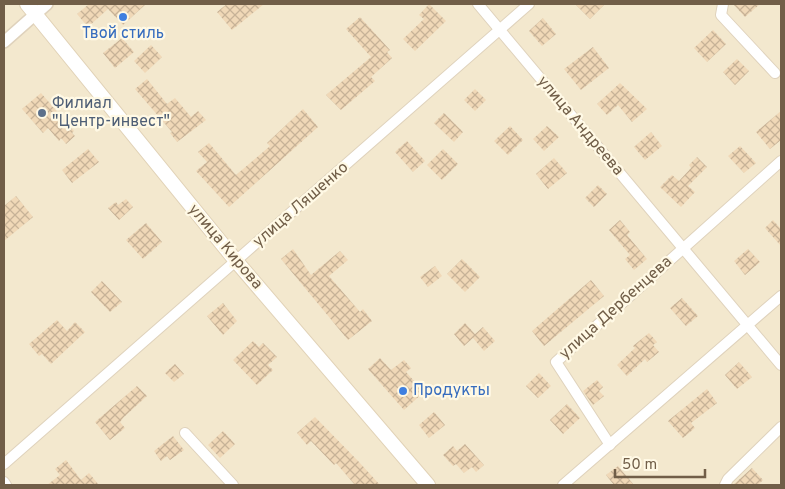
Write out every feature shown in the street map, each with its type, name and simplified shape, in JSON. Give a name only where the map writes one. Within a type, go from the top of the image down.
[{"type":"main road","name":"улица Кирова","points":[[31,9],[236,261],[428,485]]},
{"type":"street","points":[[4,42],[31,9],[47,4]]},
{"type":"street","name":"улица Андреева","points":[[478,4],[781,365]]},
{"type":"street","name":"улица Ляшенко","points":[[4,464],[529,4]]},
{"type":"street","points":[[723,4],[721,15],[775,73]]},
{"type":"street","points":[[682,248],[781,162]]},
{"type":"street","name":"улица Дербенцева","points":[[610,445],[556,362],[682,248]]},
{"type":"street","points":[[563,485],[781,296]]},
{"type":"street","points":[[725,485],[728,479],[781,427]]},
{"type":"street","points":[[185,432],[233,485]]},
{"type":"shaded area","points":[[4,4],[781,4],[781,485],[4,485]]},
{"type":"building","points":[[89,4],[146,4],[123,25],[108,9],[88,27],[77,14]]},
{"type":"building","points":[[227,4],[264,4],[232,30],[217,12]]},
{"type":"building","points":[[429,4],[446,21],[415,51],[403,39],[424,19],[419,15]]},
{"type":"building","points":[[575,4],[605,4],[590,19]]},
{"type":"building","points":[[733,4],[760,4],[745,17]]},
{"type":"building","points":[[360,17],[390,50],[387,52],[392,58],[371,77],[375,81],[341,110],[326,95],[371,57],[346,29]]},
{"type":"building","points":[[543,18],[556,34],[542,46],[529,31]]},
{"type":"building","points":[[713,30],[726,44],[707,62],[694,48]]},
{"type":"building","points":[[122,38],[134,52],[115,68],[103,53]]},
{"type":"building","points":[[151,45],[162,57],[145,73],[134,61]]},
{"type":"building","points":[[593,47],[609,68],[581,90],[564,69]]},
{"type":"building","points":[[737,59],[749,71],[735,85],[723,72]]},
{"type":"building","points":[[147,79],[167,104],[175,98],[191,117],[198,111],[206,120],[177,142],[170,133],[172,132],[135,89]]},
{"type":"building","points":[[620,83],[647,109],[632,122],[618,105],[607,115],[597,104]]},
{"type":"building","points":[[475,89],[486,100],[475,111],[464,100]]},
{"type":"building","name":"Филиал \"Центр-инвест\"","points":[[41,93],[74,131],[72,133],[75,136],[66,144],[61,138],[59,141],[48,128],[43,133],[22,109]]},
{"type":"building","points":[[303,109],[318,127],[229,207],[196,171],[207,162],[198,152],[209,143],[236,175],[270,146],[267,143]]},
{"type":"building","points":[[781,111],[781,140],[770,149],[756,132]]},
{"type":"building","points":[[444,113],[463,132],[454,142],[434,123]]},
{"type":"building","points":[[510,126],[523,140],[508,155],[494,141]]},
{"type":"building","points":[[547,126],[559,137],[544,151],[533,139]]},
{"type":"building","points":[[651,132],[662,146],[645,160],[634,147]]},
{"type":"building","points":[[407,141],[425,161],[413,172],[395,152]]},
{"type":"building","points":[[740,146],[756,163],[744,173],[728,156]]},
{"type":"building","points":[[88,149],[99,162],[72,183],[62,170]]},
{"type":"building","points":[[443,149],[458,164],[442,180],[427,165]]},
{"type":"building","points":[[697,157],[707,167],[688,186],[695,192],[681,207],[660,187],[672,175],[679,181],[691,168],[689,165]]},
{"type":"building","points":[[554,158],[567,173],[548,189],[536,174]]},
{"type":"building","points":[[598,185],[607,194],[594,207],[585,198]]},
{"type":"building","points":[[16,196],[33,217],[4,241],[4,206]]},
{"type":"building","points":[[126,199],[133,207],[119,220],[108,208],[116,202],[118,205]]},
{"type":"building","points":[[620,220],[630,232],[627,235],[647,259],[634,270],[625,259],[630,255],[609,230]]},
{"type":"building","points":[[773,220],[781,229],[781,246],[765,228]]},
{"type":"building","points":[[146,223],[162,242],[143,259],[126,240]]},
{"type":"building","points":[[293,249],[311,275],[340,251],[348,260],[329,276],[360,312],[363,309],[372,321],[348,340],[281,259]]},
{"type":"building","points":[[748,249],[760,262],[745,275],[734,261]]},
{"type":"building","points":[[462,259],[480,277],[465,292],[447,274]]},
{"type":"building","points":[[435,266],[442,276],[428,287],[420,277]]},
{"type":"building","points":[[591,280],[604,296],[544,346],[532,331]]},
{"type":"building","points":[[102,281],[122,302],[110,312],[91,292]]},
{"type":"building","points":[[682,298],[698,316],[686,326],[670,308]]},
{"type":"building","points":[[223,303],[237,321],[223,335],[207,316]]},
{"type":"building","points":[[57,320],[67,331],[75,322],[85,332],[51,364],[42,354],[39,356],[29,344]]},
{"type":"building","points":[[465,323],[475,334],[483,327],[495,341],[484,351],[473,338],[464,346],[454,334]]},
{"type":"building","points":[[649,333],[657,342],[653,345],[659,352],[647,362],[645,359],[627,376],[617,365],[635,348],[633,346]]},
{"type":"building","points":[[253,341],[259,347],[263,343],[277,357],[268,365],[273,370],[257,385],[233,360]]},
{"type":"building","points":[[380,358],[391,370],[404,360],[411,368],[406,372],[424,392],[404,410],[368,369]]},
{"type":"building","points":[[739,362],[752,377],[737,389],[725,375]]},
{"type":"building","points":[[175,364],[184,374],[174,382],[165,373]]},
{"type":"building","points":[[539,373],[551,386],[538,398],[526,386]]},
{"type":"building","points":[[597,380],[603,387],[599,391],[604,396],[593,405],[583,391]]},
{"type":"building","points":[[137,386],[147,396],[124,417],[120,422],[125,428],[110,440],[95,422]]},
{"type":"building","points":[[707,389],[717,403],[691,423],[695,428],[683,438],[668,421]]},
{"type":"building","points":[[567,404],[580,418],[563,434],[550,420]]},
{"type":"building","points":[[434,412],[445,425],[429,438],[419,425]]},
{"type":"building","points":[[315,417],[380,485],[355,485],[336,463],[334,465],[311,441],[307,445],[297,433]]},
{"type":"building","points":[[223,431],[235,444],[220,458],[208,445]]},
{"type":"building","points":[[173,436],[184,450],[170,460],[167,456],[161,461],[154,451]]},
{"type":"building","points":[[465,444],[484,465],[476,472],[472,467],[464,473],[456,464],[453,466],[443,455],[453,446],[457,451]]},
{"type":"building","points":[[66,460],[81,480],[89,473],[99,485],[47,485],[60,475],[55,469]]},
{"type":"building","points":[[618,466],[634,485],[614,485],[606,475]]},
{"type":"building","points":[[752,468],[763,480],[758,485],[733,485]]},
{"type":"place","name":"Твой стиль","points":[[123,17]]},
{"type":"place","name":"Филиал \"Центр-инвест\"","points":[[42,113]]},
{"type":"place","name":"Продукты","points":[[403,391]]}]
